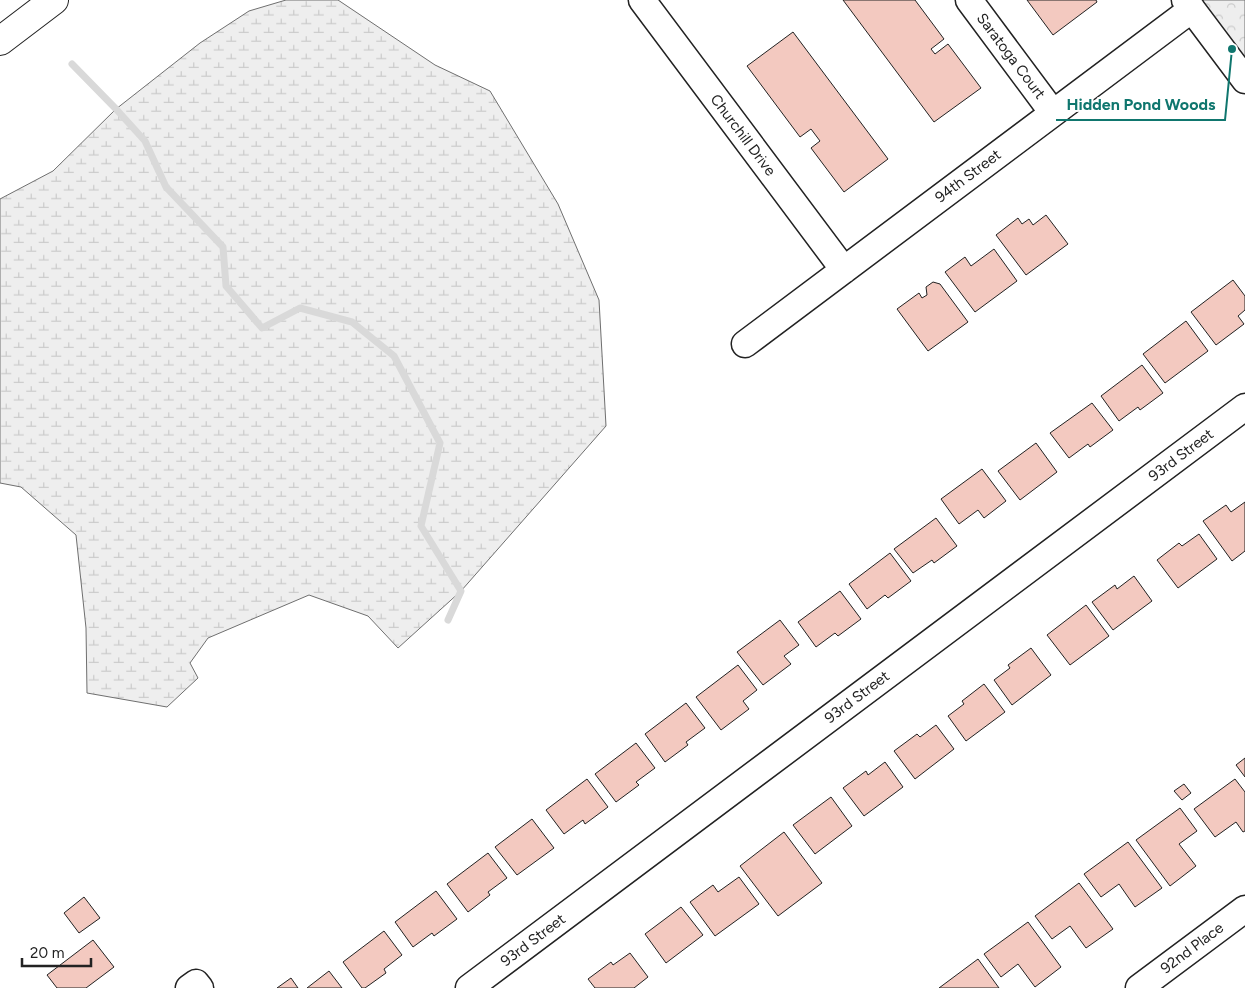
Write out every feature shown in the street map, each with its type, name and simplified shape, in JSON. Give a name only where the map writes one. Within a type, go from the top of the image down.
[{"type":"main road","points":[[0,41],[54,0]]},
{"type":"street","name":"Churchill Drive","points":[[642,0],[844,270]]},
{"type":"street","name":"Saratoga Court","points":[[969,0],[1053,113]]},
{"type":"street","name":"94th Street","points":[[745,344],[1053,113],[1189,5]]},
{"type":"street","points":[[1189,5],[1245,80]]},
{"type":"street","name":"93rd Street","points":[[469,988],[1245,407]]},
{"type":"street","name":"92nd Place","points":[[1139,988],[1245,909]]},
{"type":"green space","points":[[286,0],[338,0],[435,65],[490,91],[558,204],[599,300],[606,426],[461,591],[398,648],[368,616],[309,595],[208,638],[190,663],[198,678],[167,707],[87,693],[86,628],[76,535],[21,487],[0,483],[0,199],[53,171],[116,109],[200,43],[249,11]]},
{"type":"green space","points":[[1183,0],[1245,0],[1245,83]]},
{"type":"building","points":[[843,0],[915,0],[944,39],[931,49],[935,54],[948,44],[981,88],[934,122]]},
{"type":"building","points":[[1027,0],[1096,0],[1097,2],[1053,35]]},
{"type":"building","points":[[793,32],[888,159],[844,192],[811,148],[820,141],[811,129],[800,137],[747,66]]},
{"type":"building","points":[[1046,215],[1068,244],[1026,275],[996,235],[1018,218],[1022,224],[1029,219],[1033,225]]},
{"type":"building","points":[[994,249],[1017,281],[975,312],[945,272],[965,257],[971,266]]},
{"type":"building","points":[[1233,280],[1245,296],[1245,310],[1238,316],[1244,324],[1216,345],[1191,312]]},
{"type":"building","points":[[933,282],[940,284],[968,322],[928,351],[897,309],[919,293],[922,298],[927,295],[926,287]]},
{"type":"building","points":[[1186,321],[1208,351],[1165,383],[1143,354]]},
{"type":"building","points":[[1142,365],[1163,393],[1140,410],[1138,407],[1119,421],[1101,396]]},
{"type":"building","points":[[1092,403],[1113,430],[1090,447],[1088,444],[1069,458],[1050,433]]},
{"type":"building","points":[[1036,443],[1057,472],[1020,500],[998,471]]},
{"type":"building","points":[[982,469],[1006,501],[984,518],[978,510],[959,524],[941,499]]},
{"type":"building","points":[[1245,502],[1245,551],[1232,561],[1203,521],[1226,505],[1231,512]]},
{"type":"building","points":[[936,518],[957,546],[934,563],[932,560],[913,573],[894,549]]},
{"type":"building","points":[[1199,534],[1217,559],[1178,588],[1157,560],[1179,543],[1182,546]]},
{"type":"building","points":[[890,553],[911,581],[888,598],[885,595],[867,609],[849,584]]},
{"type":"building","points":[[1134,576],[1152,601],[1113,630],[1092,602],[1115,585],[1117,589]]},
{"type":"building","points":[[840,591],[861,619],[838,636],[835,633],[816,647],[798,622]]},
{"type":"building","points":[[1086,605],[1109,636],[1070,665],[1047,635]]},
{"type":"building","points":[[780,620],[799,645],[784,656],[791,664],[763,685],[737,652]]},
{"type":"building","points":[[1031,648],[1051,675],[1012,705],[994,680],[1010,668],[1008,665]]},
{"type":"building","points":[[738,665],[757,690],[743,701],[749,709],[721,730],[696,697]]},
{"type":"building","points":[[984,684],[1005,712],[966,741],[948,716],[964,704],[962,701]]},
{"type":"building","points":[[686,703],[705,728],[686,742],[688,745],[665,762],[645,734]]},
{"type":"building","points":[[936,725],[954,749],[915,779],[894,751],[917,734],[920,737]]},
{"type":"building","points":[[636,743],[655,768],[636,782],[639,785],[616,802],[595,774]]},
{"type":"building","points":[[1245,758],[1245,777],[1236,765]]},
{"type":"building","points":[[885,762],[903,787],[864,816],[843,788],[866,771],[868,775]]},
{"type":"building","points":[[587,779],[608,807],[585,824],[583,820],[564,834],[546,810]]},
{"type":"building","points":[[1235,779],[1245,792],[1245,831],[1243,832],[1236,822],[1215,837],[1194,809]]},
{"type":"building","points":[[1184,784],[1191,793],[1182,800],[1174,791]]},
{"type":"building","points":[[831,797],[852,826],[815,854],[793,825]]},
{"type":"building","points":[[1180,808],[1197,831],[1179,844],[1196,866],[1170,886],[1136,840]]},
{"type":"building","points":[[532,819],[554,848],[517,875],[495,847]]},
{"type":"building","points":[[784,832],[822,883],[778,916],[740,866]]},
{"type":"building","points":[[1128,842],[1162,888],[1135,907],[1119,884],[1101,897],[1084,874]]},
{"type":"building","points":[[488,853],[507,878],[488,892],[490,895],[468,912],[447,884]]},
{"type":"building","points":[[739,877],[759,904],[715,936],[690,902],[713,885],[718,892]]},
{"type":"building","points":[[1079,883],[1113,929],[1086,948],[1070,926],[1052,939],[1035,916]]},
{"type":"building","points":[[436,891],[457,919],[434,936],[432,933],[413,947],[395,922]]},
{"type":"building","points":[[84,897],[100,918],[79,933],[64,913]]},
{"type":"building","points":[[681,907],[703,935],[666,963],[645,934]]},
{"type":"building","points":[[1028,922],[1061,967],[1035,987],[1018,964],[1001,977],[984,954]]},
{"type":"building","points":[[384,931],[402,955],[384,969],[386,973],[365,988],[362,988],[343,962]]},
{"type":"building","points":[[93,940],[114,967],[86,988],[57,988],[47,975]]},
{"type":"building","points":[[630,953],[648,977],[634,988],[595,988],[588,979],[611,962],[613,965]]},
{"type":"building","points":[[978,959],[999,988],[939,988]]},
{"type":"building","points":[[329,971],[342,988],[307,988]]},
{"type":"building","points":[[291,978],[298,988],[277,988]]},
{"type":"waterway","points":[[72,64],[145,141],[166,187],[223,247],[226,286],[262,328],[300,308],[352,322],[394,356],[440,443],[421,526],[461,591],[448,620]]},
{"type":"place","name":"Hidden Pond Woods","points":[[1232,49]]}]
